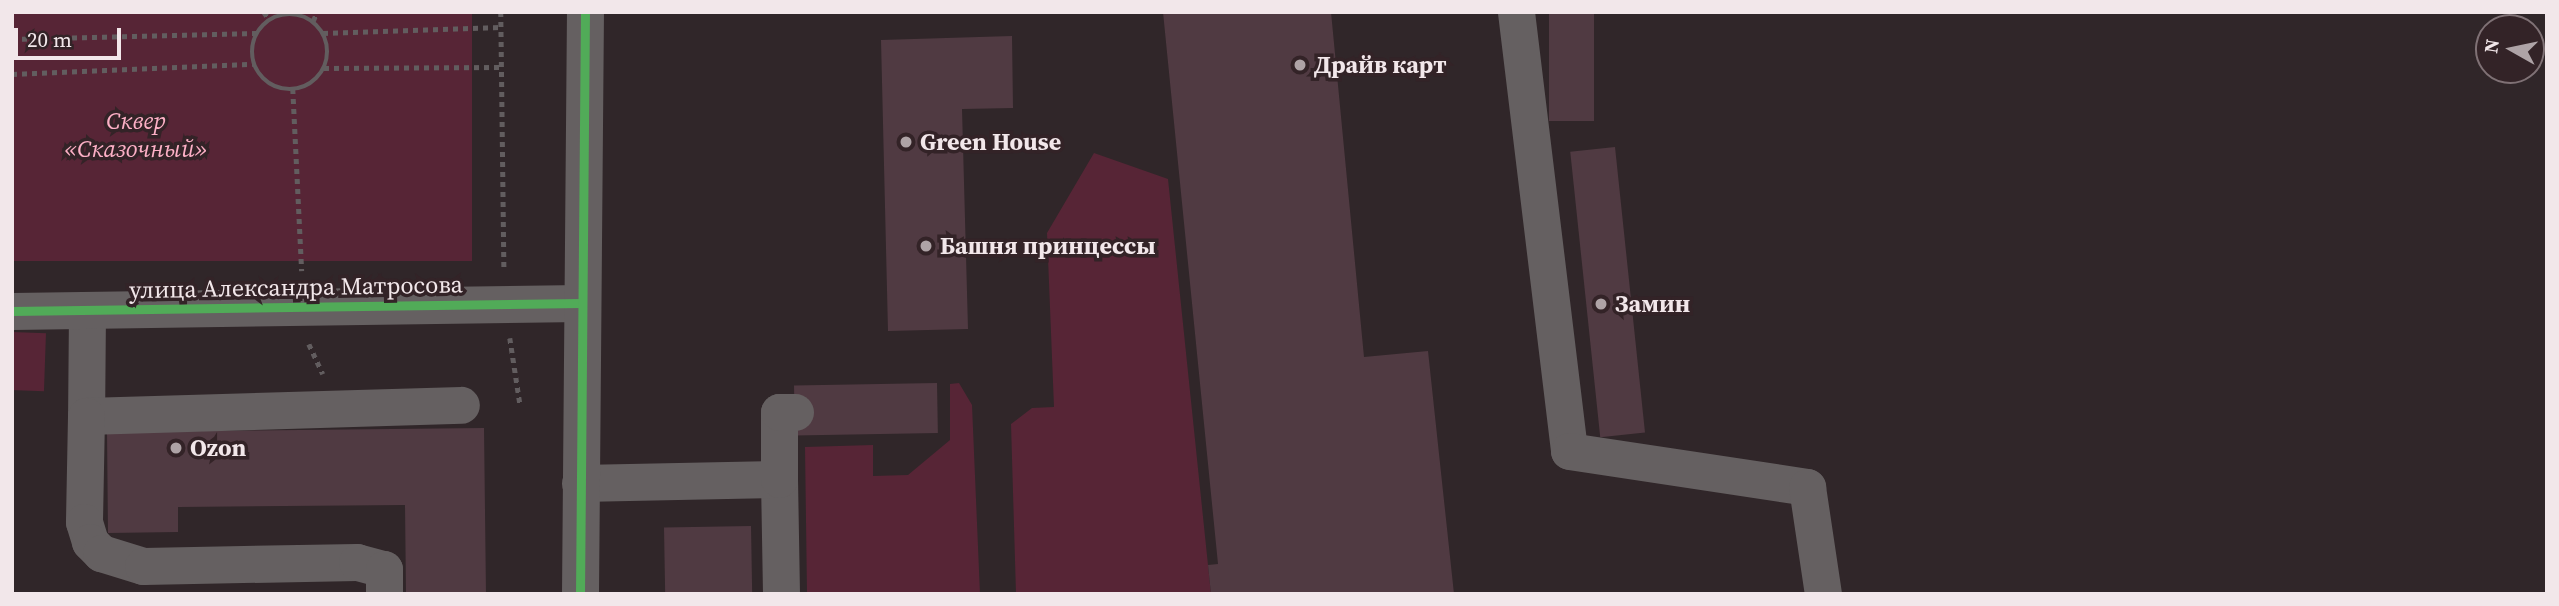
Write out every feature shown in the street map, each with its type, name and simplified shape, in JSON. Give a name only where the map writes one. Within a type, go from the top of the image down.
[{"type":"street","points":[[580,594],[585,12]]},
{"type":"street","points":[[1516,12],[1569,451],[1807,487],[1822,594]]},
{"type":"street","name":"улица Александра Матросова","points":[[12,311],[581,303]]},
{"type":"street","points":[[87,310],[84,522],[90,542],[101,553],[144,580],[357,562],[384,569],[384,594]]},
{"type":"street","points":[[86,416],[338,406],[461,405]]},
{"type":"street","points":[[781,594],[779,412],[795,412]]},
{"type":"street","points":[[580,483],[779,479]]},
{"type":"path","points":[[264,12],[270,20]]},
{"type":"path","points":[[313,21],[317,12]]},
{"type":"path","points":[[501,12],[504,304],[520,403]]},
{"type":"path","points":[[288,13],[313,21],[323,33],[328,57],[324,68],[311,83],[293,89],[274,86],[254,64],[257,33],[270,20],[288,13]]},
{"type":"path","points":[[323,33],[501,27]]},
{"type":"path","points":[[12,39],[257,33]]},
{"type":"path","points":[[12,74],[254,64]]},
{"type":"path","points":[[324,68],[501,67]]},
{"type":"path","points":[[293,89],[302,279]]},
{"type":"path","points":[[303,330],[338,406]]},
{"type":"green space","name":"Сквер «Сказочный»","points":[[12,12],[472,12],[472,261],[12,261]]},
{"type":"green space","points":[[1094,153],[1168,179],[1211,594],[1016,594],[1011,424],[1032,408],[1054,407],[1047,233]]},
{"type":"green space","points":[[12,332],[46,333],[44,391],[12,390]]},
{"type":"green space","points":[[959,383],[972,405],[980,594],[807,594],[805,447],[873,445],[873,476],[908,475],[950,440],[950,384]]},
{"type":"building","points":[[1163,12],[1331,12],[1364,357],[1428,351],[1454,594],[1211,594],[1208,565],[1218,564]]},
{"type":"building","points":[[1549,12],[1594,12],[1594,121],[1549,121]]},
{"type":"building","name":"Башня принцессы","points":[[1012,36],[1013,108],[962,109],[968,329],[888,331],[881,40]]},
{"type":"building","points":[[1615,147],[1645,432],[1600,437],[1570,152]]},
{"type":"building","points":[[937,383],[938,433],[795,435],[794,385]]},
{"type":"building","points":[[484,428],[486,594],[406,594],[405,505],[178,507],[178,532],[108,533],[107,432]]},
{"type":"building","points":[[751,526],[752,594],[665,594],[664,528]]},
{"type":"cycle path","points":[[580,594],[585,12]]},
{"type":"cycle path","points":[[12,311],[581,303]]},
{"type":"place","name":"Драйв карт","points":[[1300,65]]},
{"type":"place","name":"Green House","points":[[906,142]]},
{"type":"place","name":"Башня принцессы","points":[[926,246]]},
{"type":"place","name":"Замин","points":[[1601,304]]},
{"type":"place","name":"Ozon","points":[[176,448]]}]
